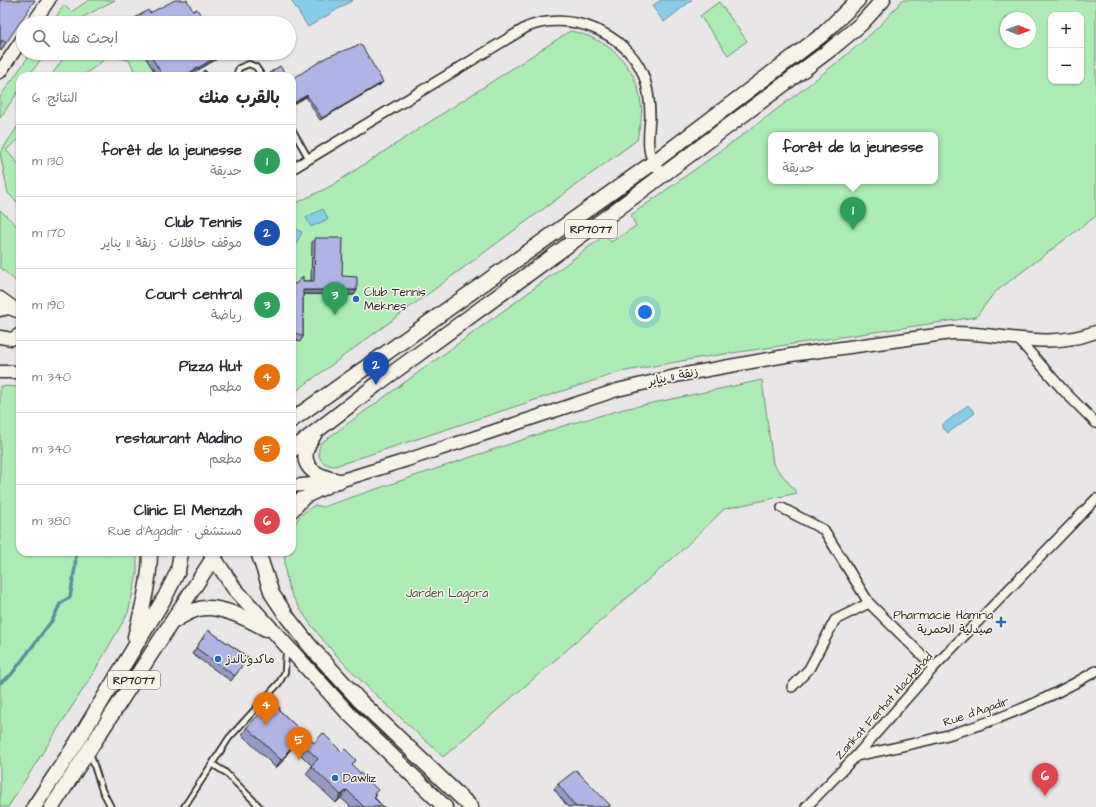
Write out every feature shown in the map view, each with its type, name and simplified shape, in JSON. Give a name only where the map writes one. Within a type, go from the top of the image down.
[{"type":"main road","points":[[38,16],[49,0]]},
{"type":"main road","name":"RP7077","points":[[296,417],[654,162],[822,35],[858,0]]},
{"type":"main road","name":"RP7077","points":[[296,447],[831,49],[861,24],[883,0]]},
{"type":"main road","points":[[0,72],[16,48]]},
{"type":"main road","points":[[0,298],[16,309]]},
{"type":"main road","points":[[0,310],[9,308],[16,310]]},
{"type":"main road","name":"زنقة 11 يناير","points":[[339,481],[407,460],[586,399],[680,375],[791,354],[951,333],[966,333],[1040,342],[1079,338],[1096,332]]},
{"type":"main road","points":[[0,372],[16,372]]},
{"type":"main road","points":[[322,426],[313,435],[306,448],[307,463],[317,475],[339,481]]},
{"type":"main road","points":[[296,486],[339,481]]},
{"type":"main road","points":[[297,501],[339,481]]},
{"type":"main road","points":[[132,649],[147,588],[150,556]]},
{"type":"main road","name":"RP7077","points":[[34,807],[77,742],[173,582],[178,571],[180,556]]},
{"type":"main road","name":"RP7077","points":[[52,807],[171,624],[213,556]]},
{"type":"main road","points":[[215,556],[234,588],[348,714],[445,807]]},
{"type":"main road","points":[[259,556],[272,594],[288,618],[310,646],[360,700],[471,807]]},
{"type":"main road","points":[[263,570],[267,556]]},
{"type":"main road","points":[[171,624],[190,611],[207,608],[242,616],[279,637]]},
{"type":"street","points":[[296,167],[528,28],[538,23],[554,21],[573,22],[590,26],[611,37],[630,55],[642,72],[648,93],[650,116],[649,145],[654,162],[662,176]]},
{"type":"street","points":[[1019,340],[1064,391],[1096,423]]},
{"type":"street","name":"Zankat Ferhat Hachehad","points":[[806,807],[856,756],[934,668],[1096,499]]},
{"type":"street","points":[[782,508],[824,530],[869,603],[934,668]]},
{"type":"street","points":[[792,687],[809,669],[834,620],[869,603]]},
{"type":"street","name":"Rue d'Agadir","points":[[856,756],[943,736],[973,727],[1052,695],[1096,671]]},
{"type":"lane","points":[[238,72],[239,68],[249,64],[256,67],[259,72]]},
{"type":"lane","points":[[296,135],[309,159]]},
{"type":"lane","points":[[184,807],[229,738],[279,683],[285,672],[287,663],[285,647],[279,637]]},
{"type":"lane","points":[[89,749],[102,790],[111,807]]},
{"type":"lane","points":[[212,764],[225,772],[260,807]]},
{"type":"green space","points":[[89,0],[115,0],[85,16],[57,16],[64,5],[71,12]]},
{"type":"green space","points":[[902,0],[1096,0],[1096,216],[994,293],[976,317],[698,358],[620,372],[335,466],[330,466],[320,459],[319,447],[321,443],[517,301],[605,235],[611,242],[636,226],[631,215],[747,132],[815,80],[872,33],[893,12]]},
{"type":"green space","points":[[719,2],[747,41],[728,55],[700,16]]},
{"type":"green space","name":"Club Tennis Meknes","points":[[570,31],[597,40],[608,47],[627,66],[634,77],[641,104],[641,118],[637,140],[296,391],[296,203],[331,186]]},
{"type":"green space","points":[[26,60],[40,60],[32,72],[18,72]]},
{"type":"green space","points":[[62,60],[104,60],[88,72],[54,72]]},
{"type":"green space","points":[[129,60],[147,60],[155,72],[135,72]]},
{"type":"green space","points":[[16,74],[16,95],[0,118],[0,97]]},
{"type":"green space","points":[[16,129],[16,141],[6,150],[16,161],[16,201],[8,193],[0,153]]},
{"type":"green space","points":[[0,210],[16,225],[16,281],[0,267]]},
{"type":"green space","name":"Jarden Lagora","points":[[762,380],[773,464],[797,493],[724,509],[680,552],[443,757],[362,682],[342,661],[323,640],[293,597],[286,575],[285,556],[296,556],[296,522],[307,510],[315,505],[323,507],[566,425],[624,409]]},
{"type":"green space","points":[[0,386],[16,387],[16,556],[137,556],[137,574],[128,613],[94,672],[8,807],[0,807]]},
{"type":"water","points":[[291,0],[353,0],[308,27]]},
{"type":"water","points":[[661,0],[692,0],[664,22],[652,6]]},
{"type":"water","points":[[323,209],[328,219],[311,227],[306,217]]},
{"type":"water","points":[[296,229],[302,232],[296,244]]},
{"type":"water","points":[[968,405],[975,413],[948,433],[941,426]]},
{"type":"building","points":[[0,0],[35,0],[24,16],[16,16],[16,28],[6,43],[2,40],[0,44]]},
{"type":"building","points":[[175,0],[187,0],[193,11],[197,9],[201,16],[138,16],[148,10],[150,13]]},
{"type":"building","points":[[361,44],[383,82],[322,118],[307,95],[296,102],[296,76],[327,57]]},
{"type":"building","points":[[153,60],[211,60],[191,72],[161,72]]},
{"type":"building","points":[[280,66],[284,72],[273,72]]},
{"type":"building","points":[[315,238],[343,238],[342,276],[357,277],[357,290],[303,290],[303,337],[296,333],[296,283],[303,276],[303,281],[314,281]]},
{"type":"building","name":"ماكدونالدز","points":[[208,630],[248,657],[235,676],[196,648]]},
{"type":"building","points":[[272,701],[280,708],[279,710],[314,743],[323,733],[342,752],[345,749],[356,760],[352,765],[378,790],[374,794],[376,796],[374,798],[384,807],[364,807],[347,790],[341,795],[311,766],[318,759],[298,740],[281,760],[247,727]]},
{"type":"building","points":[[576,770],[610,805],[608,807],[576,807],[558,784]]},
{"type":"waterway","points":[[0,683],[11,675],[53,619],[60,604],[70,597],[76,556]]},
{"type":"place","name":"forêt de la jeunesse","points":[[853,230]]},
{"type":"place","name":"Club Tennis Meknes","points":[[356,299]]},
{"type":"place","name":"Court central","points":[[335,315]]},
{"type":"place","name":"Club Tennis","points":[[376,385]]},
{"type":"place","name":"Pharmacie Hamria صيدلية الحمرية","points":[[1001,622]]},
{"type":"place","name":"ماكدونالدز","points":[[218,659]]},
{"type":"place","name":"Pizza Hut","points":[[266,725]]},
{"type":"place","name":"restaurant Aladino","points":[[299,760]]},
{"type":"place","name":"Dawliz","points":[[335,778]]},
{"type":"place","name":"Clinic El Menzah","points":[[1045,796]]}]
